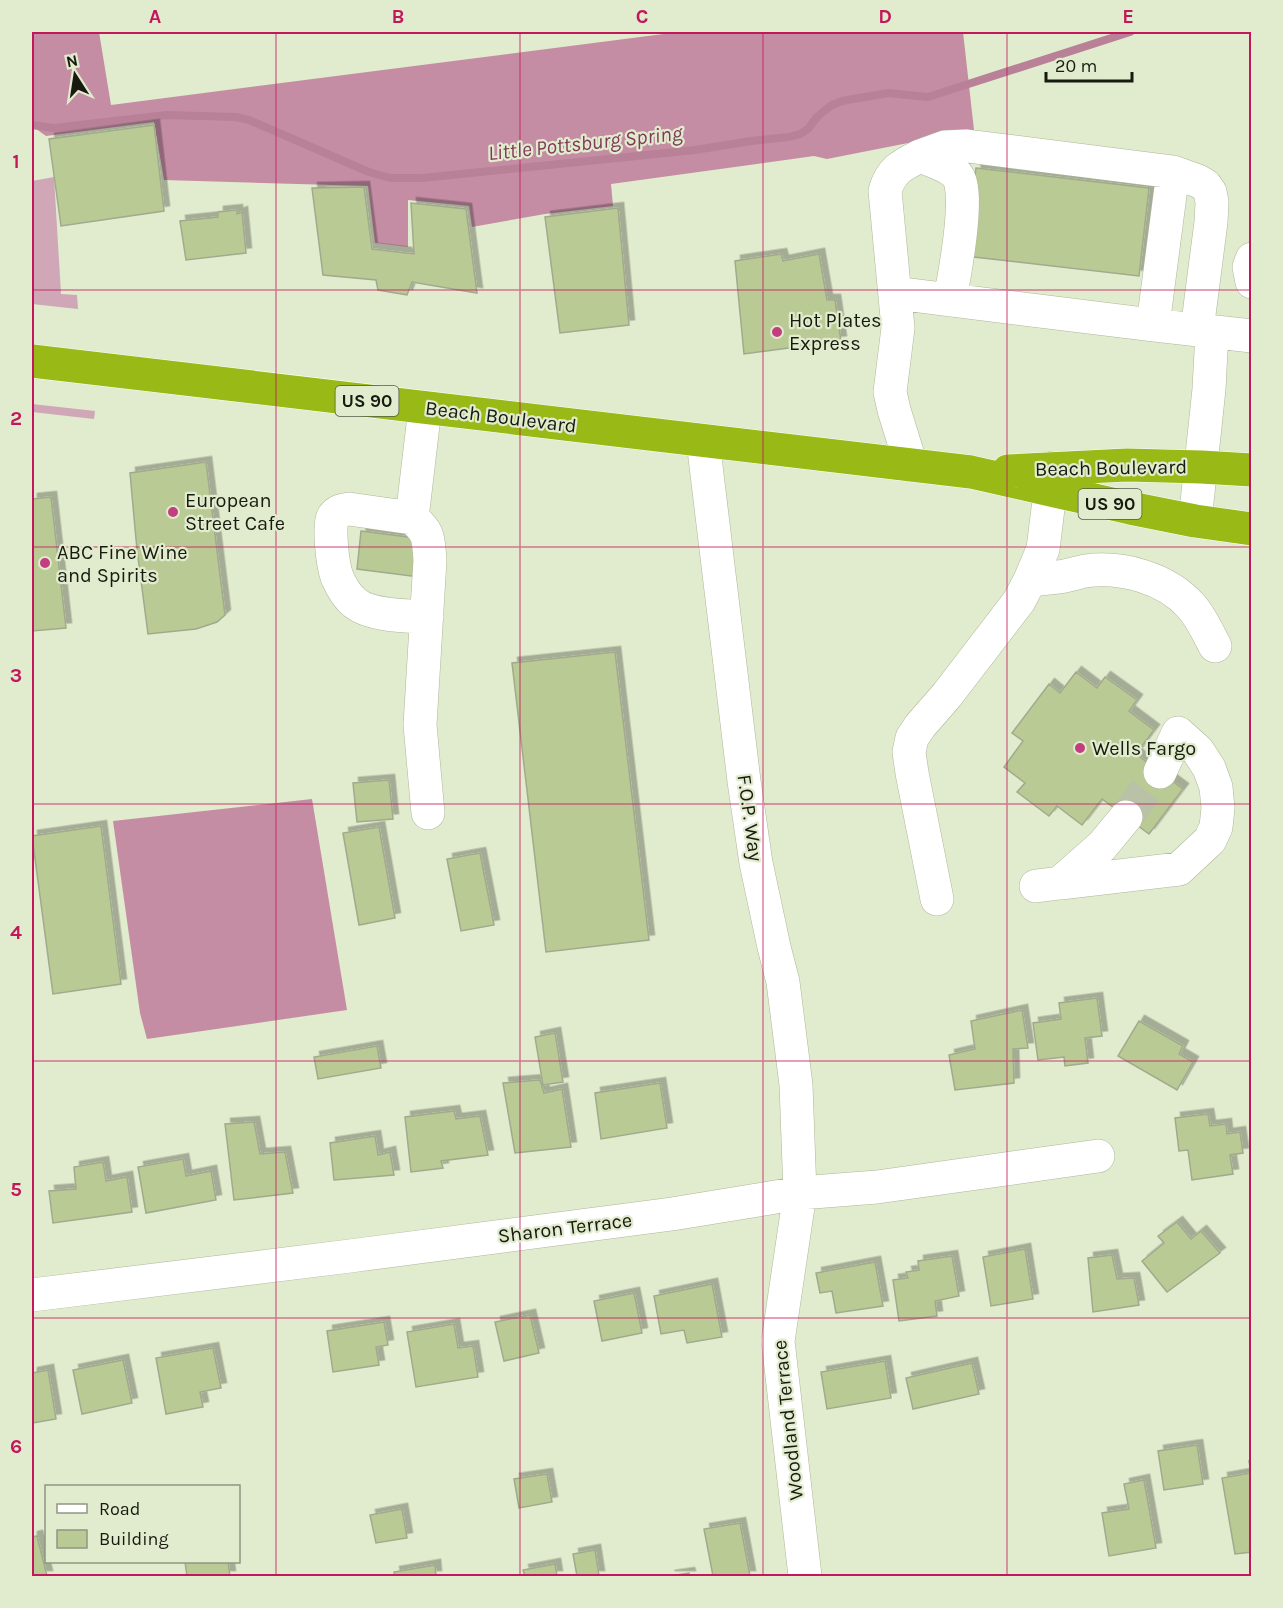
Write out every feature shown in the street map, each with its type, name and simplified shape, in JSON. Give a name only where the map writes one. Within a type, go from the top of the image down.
[{"type":"highway","name":"Beach Boulevard","points":[[32,361],[1051,480],[1195,521],[1251,529]]},
{"type":"highway","name":"Beach Boulevard","points":[[1051,480],[1127,465],[1251,470]]},
{"type":"street","points":[[911,465],[890,392],[898,328],[885,191],[888,181],[900,166],[945,147],[968,146],[1173,172],[1205,185],[1210,192],[1212,202],[1204,331],[1209,389],[1195,521]]},
{"type":"street","points":[[920,156],[940,164],[958,176],[962,189],[963,212],[950,300]]},
{"type":"street","points":[[1154,326],[1173,172]]},
{"type":"street","points":[[1251,259],[1248,267],[1251,282]]},
{"type":"street","points":[[895,293],[1251,336]]},
{"type":"street","points":[[412,518],[425,408]]},
{"type":"street","name":"F.O.P. Way","points":[[703,441],[756,863],[787,1004],[796,1085],[800,1193]]},
{"type":"street","points":[[937,899],[912,773],[909,752],[912,738],[1011,610],[1030,580],[1043,549],[1051,480]]},
{"type":"street","points":[[427,617],[386,615],[357,605],[348,596],[337,576],[330,534],[332,518],[339,511],[349,509],[412,518],[423,527],[427,534],[430,560],[427,617],[420,725],[428,813]]},
{"type":"street","points":[[1030,580],[1086,571],[1110,570],[1139,575],[1159,582],[1191,606],[1215,646]]},
{"type":"street","points":[[1126,817],[1102,846],[1048,884],[1179,869],[1210,840],[1216,827],[1218,808],[1216,787],[1209,768],[1198,752],[1178,733],[1160,772]]},
{"type":"street","name":"Sharon Terrace","points":[[32,1295],[350,1256],[672,1214],[800,1193],[877,1187],[1098,1156]]},
{"type":"street","name":"Woodland Terrace","points":[[800,1193],[778,1341],[805,1576]]},
{"type":"shaded area","points":[[32,32],[99,32],[111,105],[679,32],[963,32],[974,130],[827,159],[814,156],[611,184],[613,206],[545,214],[472,227],[469,206],[408,200],[408,247],[375,243],[368,186],[164,180],[154,122],[46,136],[32,126]]},
{"type":"shaded area","points":[[54,177],[61,294],[77,295],[78,309],[32,304],[32,181]]},
{"type":"shaded area","points":[[32,404],[95,411],[94,419],[32,412]]},
{"type":"shaded area","points":[[312,799],[347,1010],[147,1039],[140,1013],[113,821]]},
{"type":"building","points":[[154,125],[164,211],[61,226],[49,139]]},
{"type":"building","points":[[976,168],[1149,188],[1139,276],[965,256]]},
{"type":"building","points":[[364,187],[372,249],[414,254],[411,203],[466,209],[477,293],[412,282],[407,295],[378,290],[376,280],[323,275],[312,188]]},
{"type":"building","points":[[618,208],[629,325],[560,333],[545,217]]},
{"type":"building","points":[[237,210],[237,214],[242,212],[246,253],[186,260],[180,221],[218,217],[218,212]]},
{"type":"building","points":[[781,254],[783,261],[819,254],[827,300],[835,300],[841,341],[744,354],[735,261]]},
{"type":"building","name":"European Street Cafe","points":[[206,462],[225,615],[217,622],[196,629],[148,634],[130,473]]},
{"type":"building","name":"ABC Fine Wine and Spirits","points":[[51,497],[66,628],[32,631],[32,499]]},
{"type":"building","points":[[361,531],[423,539],[419,577],[357,569]]},
{"type":"building","points":[[615,652],[649,940],[546,952],[512,663]]},
{"type":"building","name":"Wells Fargo","points":[[1076,672],[1097,688],[1105,677],[1137,700],[1129,711],[1154,730],[1136,754],[1183,789],[1149,834],[1102,799],[1082,825],[1057,806],[1049,816],[1017,792],[1025,783],[1004,767],[1023,741],[1012,733],[1049,684],[1060,693]]},
{"type":"building","points":[[389,780],[393,819],[357,822],[353,783]]},
{"type":"building","points":[[101,826],[121,984],[53,994],[32,836]]},
{"type":"building","points":[[379,827],[395,918],[359,925],[343,833]]},
{"type":"building","points":[[480,853],[494,925],[461,931],[447,859]]},
{"type":"building","points":[[1097,998],[1102,1036],[1085,1038],[1088,1063],[1065,1066],[1064,1057],[1038,1060],[1033,1023],[1061,1019],[1059,1003]]},
{"type":"building","points":[[1022,1010],[1028,1048],[1013,1049],[1014,1083],[955,1090],[949,1055],[975,1049],[971,1021]]},
{"type":"building","points":[[1139,1021],[1183,1046],[1179,1054],[1193,1062],[1177,1090],[1118,1056]]},
{"type":"building","points":[[555,1033],[563,1082],[543,1085],[535,1037]]},
{"type":"building","points":[[377,1046],[381,1068],[318,1079],[314,1057]]},
{"type":"building","points":[[540,1080],[544,1093],[562,1089],[571,1147],[515,1153],[503,1083]]},
{"type":"building","points":[[660,1083],[667,1128],[601,1139],[595,1093]]},
{"type":"building","points":[[454,1111],[456,1119],[480,1116],[488,1155],[441,1161],[443,1168],[411,1172],[405,1117]]},
{"type":"building","points":[[1208,1114],[1210,1126],[1226,1124],[1227,1134],[1240,1132],[1243,1153],[1230,1155],[1233,1174],[1192,1180],[1188,1150],[1179,1151],[1175,1118]]},
{"type":"building","points":[[254,1122],[260,1154],[285,1152],[293,1193],[234,1200],[225,1124]]},
{"type":"building","points":[[375,1136],[378,1155],[390,1152],[394,1175],[334,1180],[330,1143]]},
{"type":"building","points":[[183,1159],[186,1176],[211,1171],[216,1200],[146,1213],[138,1167]]},
{"type":"building","points":[[103,1162],[106,1181],[127,1177],[132,1212],[53,1223],[49,1191],[76,1189],[74,1167]]},
{"type":"building","points":[[1177,1222],[1191,1239],[1201,1231],[1220,1253],[1167,1292],[1142,1261],[1164,1243],[1158,1236]]},
{"type":"building","points":[[1025,1249],[1033,1299],[991,1306],[983,1257]]},
{"type":"building","points":[[1112,1255],[1117,1279],[1134,1278],[1139,1305],[1093,1312],[1088,1258]]},
{"type":"building","points":[[952,1256],[959,1296],[935,1301],[937,1316],[899,1321],[893,1280],[908,1278],[906,1272],[919,1270],[918,1261]]},
{"type":"building","points":[[875,1262],[883,1306],[836,1313],[832,1291],[820,1293],[816,1273]]},
{"type":"building","points":[[712,1284],[722,1337],[687,1343],[684,1330],[661,1334],[654,1296]]},
{"type":"building","points":[[634,1293],[642,1333],[602,1341],[594,1301]]},
{"type":"building","points":[[530,1315],[539,1353],[504,1361],[495,1322]]},
{"type":"building","points":[[384,1322],[388,1345],[376,1347],[379,1365],[333,1372],[327,1331]]},
{"type":"building","points":[[454,1324],[458,1348],[473,1346],[478,1377],[416,1387],[407,1332]]},
{"type":"building","points":[[213,1348],[221,1388],[200,1392],[203,1407],[166,1414],[156,1358]]},
{"type":"building","points":[[123,1360],[132,1403],[82,1414],[73,1370]]},
{"type":"building","points":[[885,1361],[891,1398],[827,1409],[821,1372]]},
{"type":"building","points":[[972,1363],[979,1394],[913,1409],[906,1378]]},
{"type":"building","points":[[48,1370],[56,1419],[32,1423],[32,1373]]},
{"type":"building","points":[[1197,1445],[1203,1484],[1164,1490],[1158,1451]]},
{"type":"building","points":[[1249,1461],[1252,1461],[1252,1552],[1235,1554],[1222,1478],[1251,1473]]},
{"type":"building","points":[[547,1474],[552,1502],[519,1508],[514,1479]]},
{"type":"building","points":[[1144,1480],[1156,1548],[1109,1556],[1102,1513],[1129,1509],[1124,1484]]},
{"type":"building","points":[[402,1509],[407,1538],[376,1543],[370,1515]]},
{"type":"building","points":[[740,1523],[750,1576],[713,1576],[704,1529]]},
{"type":"building","points":[[37,1536],[47,1576],[32,1576],[32,1537]]},
{"type":"building","points":[[595,1550],[599,1576],[577,1576],[573,1554]]},
{"type":"building","points":[[185,1563],[228,1563],[230,1576],[187,1576]]},
{"type":"building","points":[[555,1564],[557,1576],[525,1576],[523,1570]]},
{"type":"building","points":[[435,1565],[436,1576],[395,1576],[394,1572]]},
{"type":"building","points":[[689,1573],[690,1576],[669,1576]]},
{"type":"waterway","name":"Little Pottsburg Spring","points":[[32,125],[54,128],[166,115],[236,117],[249,120],[369,172],[390,178],[422,178],[695,150],[789,137],[808,129],[824,111],[842,101],[888,93],[928,97],[1130,32]]},
{"type":"tunnel","points":[[1126,817],[1160,772]]},
{"type":"place","name":"Hot Plates Express","points":[[777,332]]},
{"type":"place","name":"European Street Cafe","points":[[173,512]]},
{"type":"place","name":"ABC Fine Wine and Spirits","points":[[45,563]]},
{"type":"place","name":"Wells Fargo","points":[[1080,748]]}]
